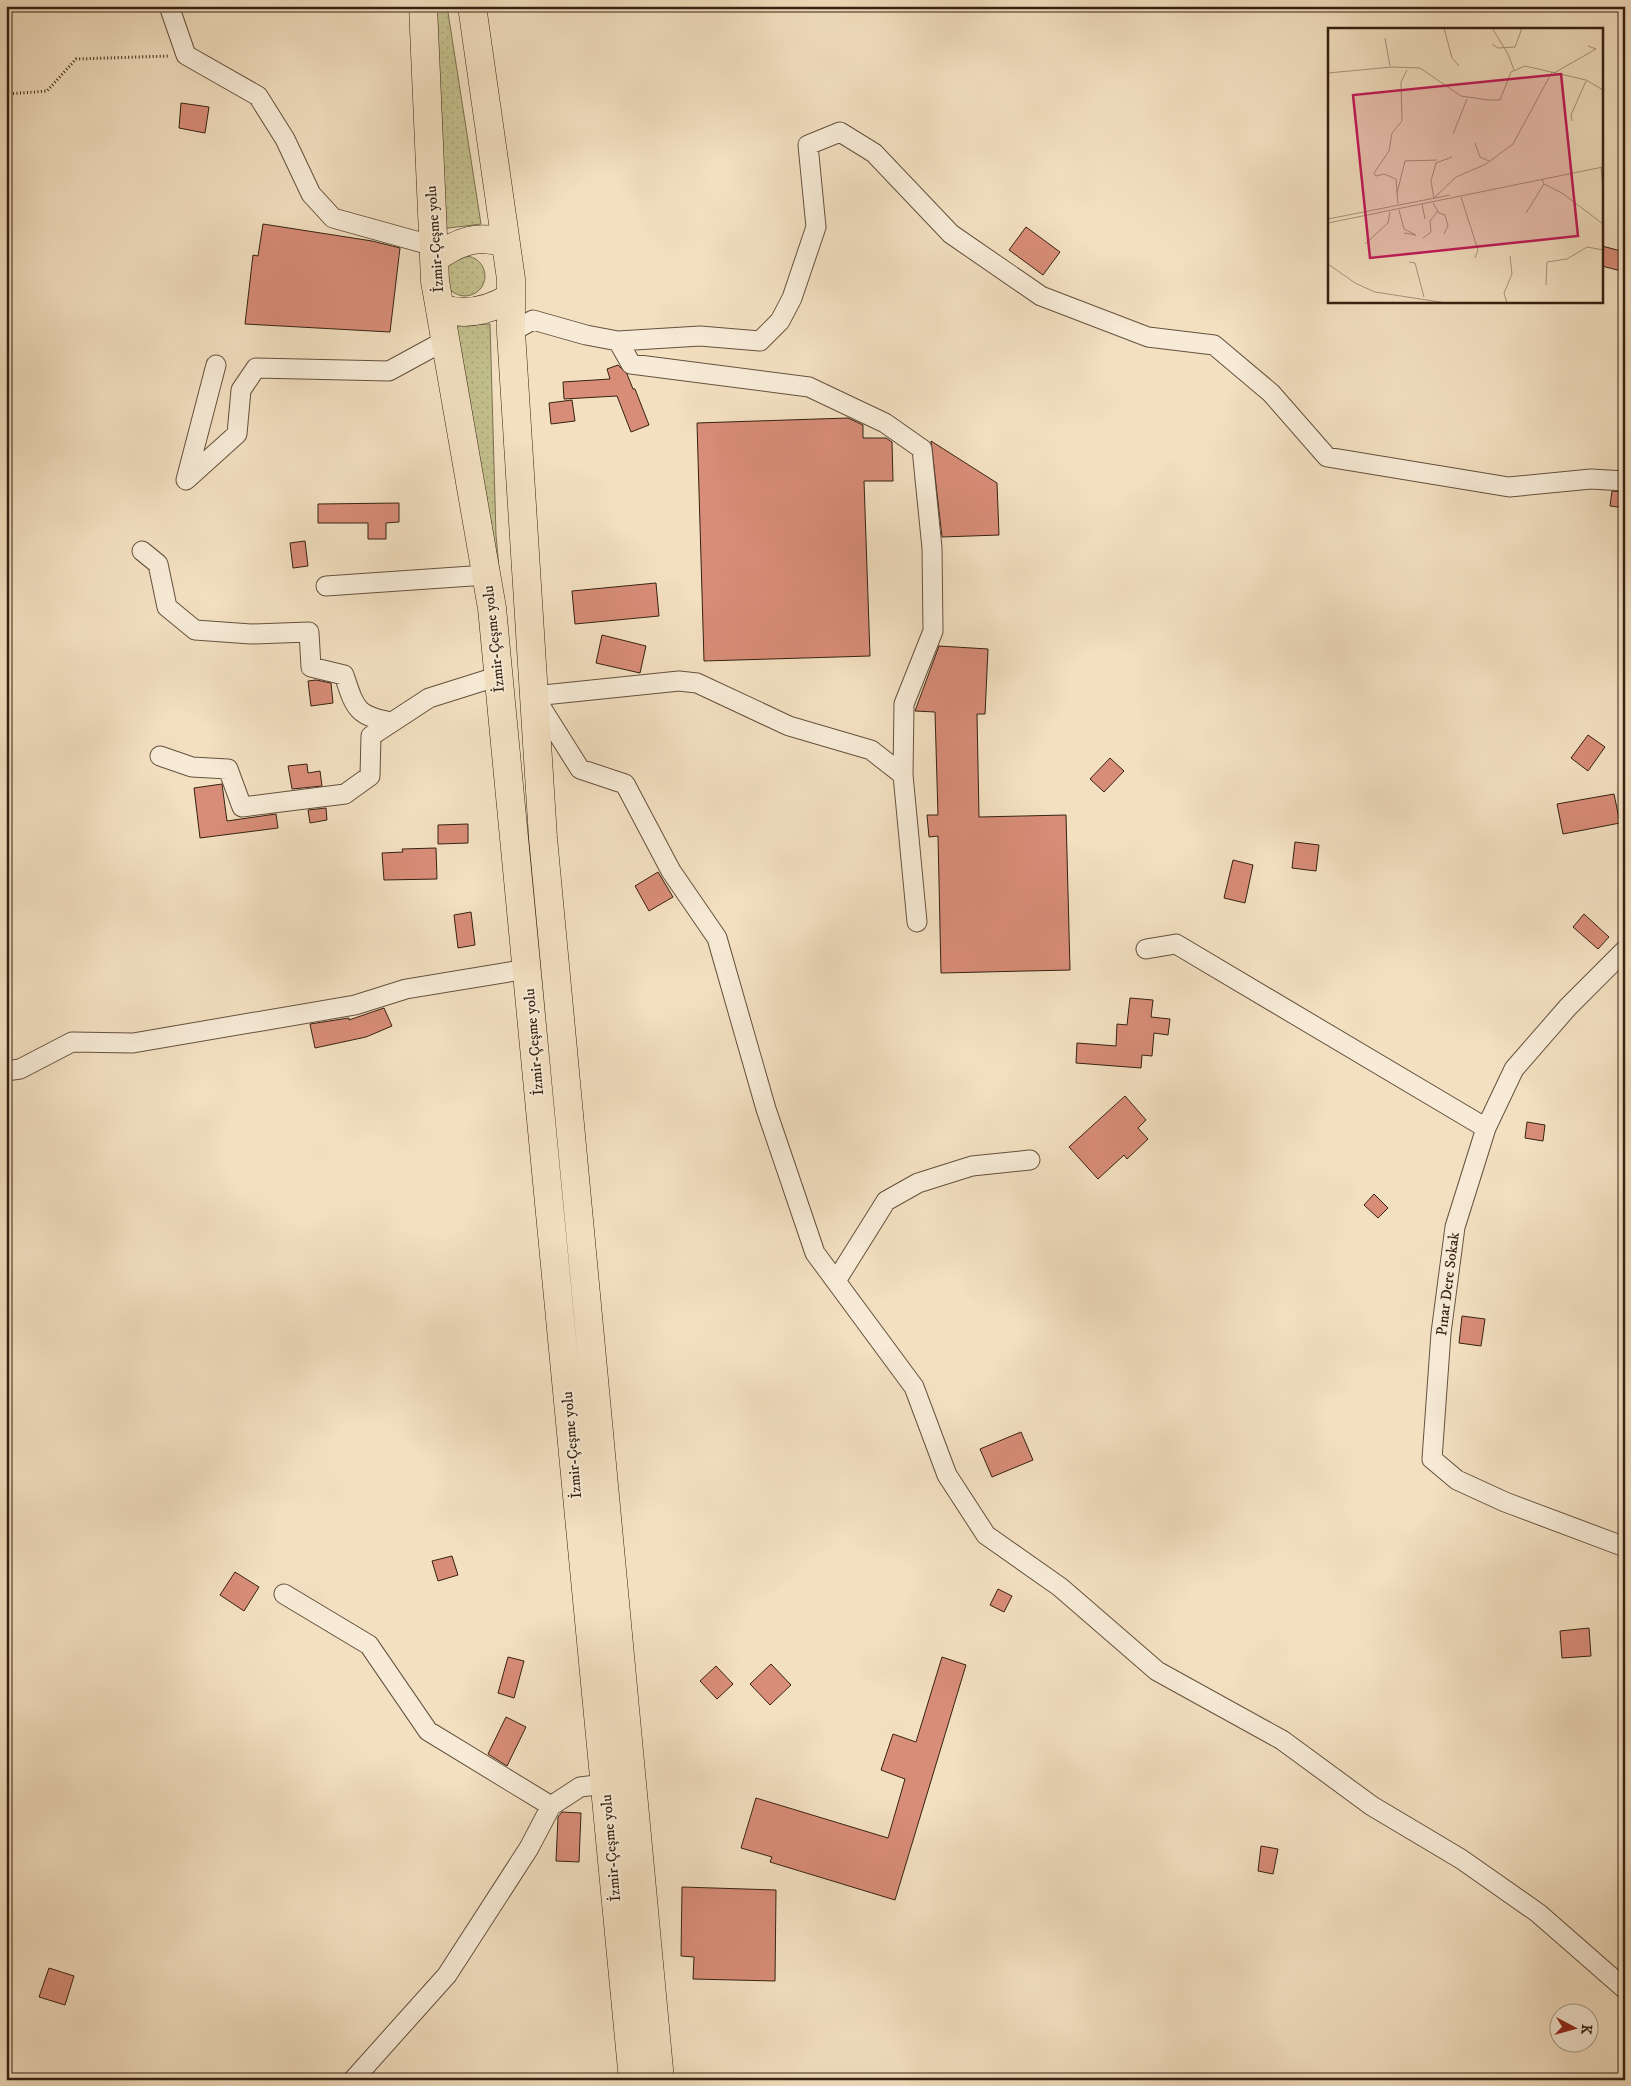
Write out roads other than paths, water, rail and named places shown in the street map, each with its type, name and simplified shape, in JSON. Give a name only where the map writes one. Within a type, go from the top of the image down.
[{"type":"highway","name":"İzmir-Çeşme yolu","points":[[424,6],[434,253],[440,308],[486,576],[498,676],[632,2080]]},
{"type":"highway","name":"İzmir-Çeşme yolu","points":[[472,6],[511,279],[511,332],[543,838],[660,2080]]},
{"type":"highway","points":[[434,253],[468,240],[482,238],[506,244]]},
{"type":"highway","points":[[440,308],[450,311],[471,312],[500,304],[511,297]]},
{"type":"street","points":[[169,6],[186,55],[258,96],[285,139],[311,194],[334,218],[434,253]]},
{"type":"street","points":[[511,332],[533,320],[586,335],[618,341],[700,336],[760,341],[780,321],[792,298],[816,227],[808,145],[840,132],[874,153],[951,234],[1041,296],[1148,337],[1214,345],[1271,393],[1327,457],[1509,487],[1591,479],[1625,481]]},
{"type":"street","points":[[216,365],[186,480],[237,434],[241,390],[256,368],[389,371],[446,340]]},
{"type":"street","points":[[618,341],[631,364],[809,387],[885,423],[922,449],[932,548],[933,631],[904,704],[903,775],[916,922]]},
{"type":"street","points":[[142,551],[158,564],[166,607],[195,630],[251,634],[309,632],[311,667],[344,675],[354,705],[372,719],[392,722]]},
{"type":"street","points":[[326,586],[486,576]]},
{"type":"street","points":[[160,756],[192,767],[228,769],[242,807],[344,794],[370,776],[371,736],[429,698],[498,676]]},
{"type":"street","points":[[903,775],[871,750],[789,726],[697,683],[679,681],[534,696],[580,769],[625,784],[671,870],[717,938],[766,1109],[815,1253],[914,1387],[947,1475],[986,1535],[1060,1587],[1157,1671],[1282,1740],[1372,1806],[1461,1859],[1538,1913],[1625,1989]]},
{"type":"street","points":[[1146,949],[1176,944],[1486,1128]]},
{"type":"street","name":"Pınar Dere Sokak","points":[[1625,950],[1568,1007],[1514,1069],[1486,1128],[1455,1227],[1441,1333],[1432,1459],[1457,1480],[1505,1502],[1625,1547]]},
{"type":"street","points":[[6,1071],[20,1069],[72,1042],[133,1043],[355,1005],[406,989],[527,969]]},
{"type":"street","points":[[836,1281],[886,1201],[918,1182],[972,1166],[1030,1160]]},
{"type":"street","points":[[284,1594],[369,1645],[428,1731],[551,1806]]},
{"type":"street","points":[[353,2080],[447,1975],[529,1848],[551,1806],[580,1787],[605,1784]]}]
